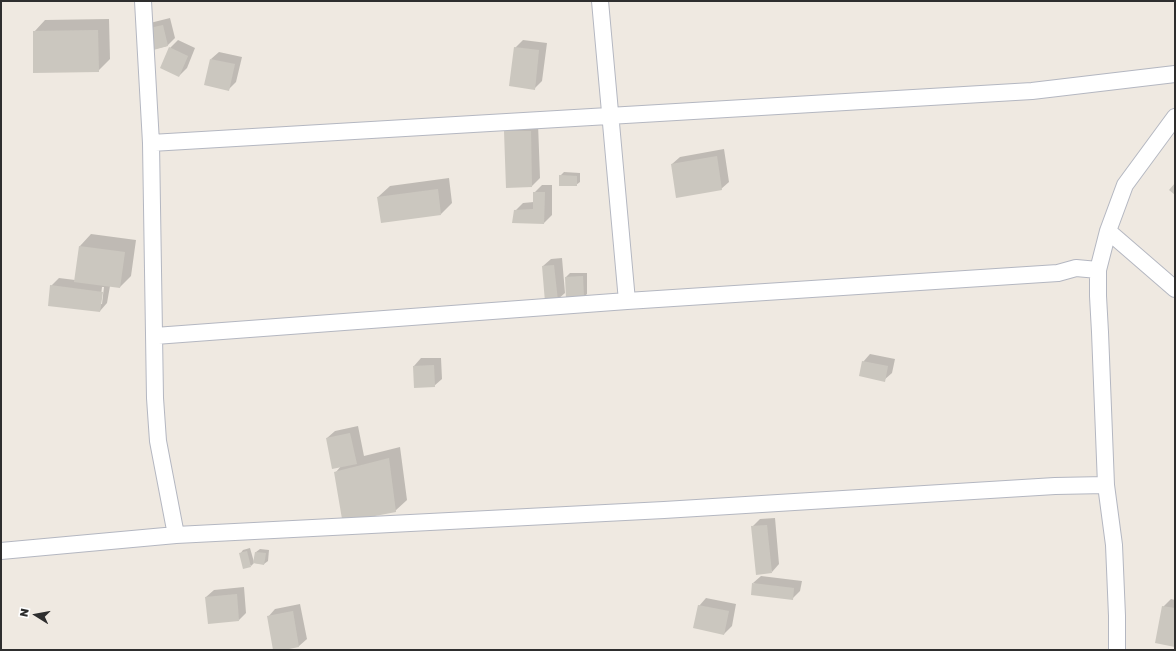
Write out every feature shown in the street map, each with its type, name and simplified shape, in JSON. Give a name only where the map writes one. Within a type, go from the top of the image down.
[{"type":"street","points":[[143,1],[151,142],[155,398],[158,440],[176,534]]},
{"type":"street","points":[[600,1],[627,301]]},
{"type":"street","points":[[151,142],[1032,91],[1175,74]]},
{"type":"street","points":[[1117,650],[1114,545],[1106,485],[1098,270],[1108,231],[1125,185],[1175,117]]},
{"type":"street","points":[[1108,231],[1175,289]]},
{"type":"street","points":[[155,336],[627,301],[1058,273],[1076,268],[1098,270]]},
{"type":"street","points":[[1,551],[176,534],[664,510],[1055,486],[1106,485]]},
{"type":"building","points":[[163,25],[168,46],[146,52],[141,30]]},
{"type":"building","points":[[98,30],[99,72],[33,73],[33,31]]},
{"type":"building","points":[[169,47],[188,56],[179,77],[160,68]]},
{"type":"building","points":[[514,47],[539,50],[535,90],[509,86]]},
{"type":"building","points":[[210,59],[235,64],[229,91],[204,85]]},
{"type":"building","points":[[504,131],[531,131],[532,187],[506,188]]},
{"type":"building","points":[[717,156],[722,190],[676,198],[671,164]]},
{"type":"building","points":[[559,175],[577,176],[577,186],[559,186]]},
{"type":"building","points":[[1175,183],[1175,195],[1169,190]]},
{"type":"building","points":[[438,189],[441,215],[381,223],[377,197]]},
{"type":"building","points":[[533,192],[545,192],[544,224],[512,223],[514,210],[533,209]]},
{"type":"building","points":[[79,246],[125,252],[120,288],[74,282]]},
{"type":"building","points":[[554,265],[558,301],[545,302],[542,266]]},
{"type":"building","points":[[583,276],[584,298],[566,299],[565,277]]},
{"type":"building","points":[[50,285],[103,292],[100,312],[48,306]]},
{"type":"building","points":[[862,361],[888,366],[885,382],[859,376]]},
{"type":"building","points":[[434,365],[435,387],[414,388],[413,366]]},
{"type":"building","points":[[350,433],[357,464],[332,469],[326,438]]},
{"type":"building","points":[[389,458],[396,512],[354,520],[342,519],[334,472]]},
{"type":"building","points":[[767,525],[772,573],[756,575],[751,526]]},
{"type":"building","points":[[247,551],[251,567],[243,569],[239,553]]},
{"type":"building","points":[[255,552],[266,553],[264,565],[253,563]]},
{"type":"building","points":[[752,583],[794,588],[793,600],[751,595]]},
{"type":"building","points":[[237,594],[239,621],[208,624],[205,597]]},
{"type":"building","points":[[698,605],[729,611],[724,635],[693,628]]},
{"type":"building","points":[[1162,606],[1175,608],[1175,647],[1155,643]]},
{"type":"building","points":[[293,611],[299,647],[284,650],[273,650],[267,616]]}]
